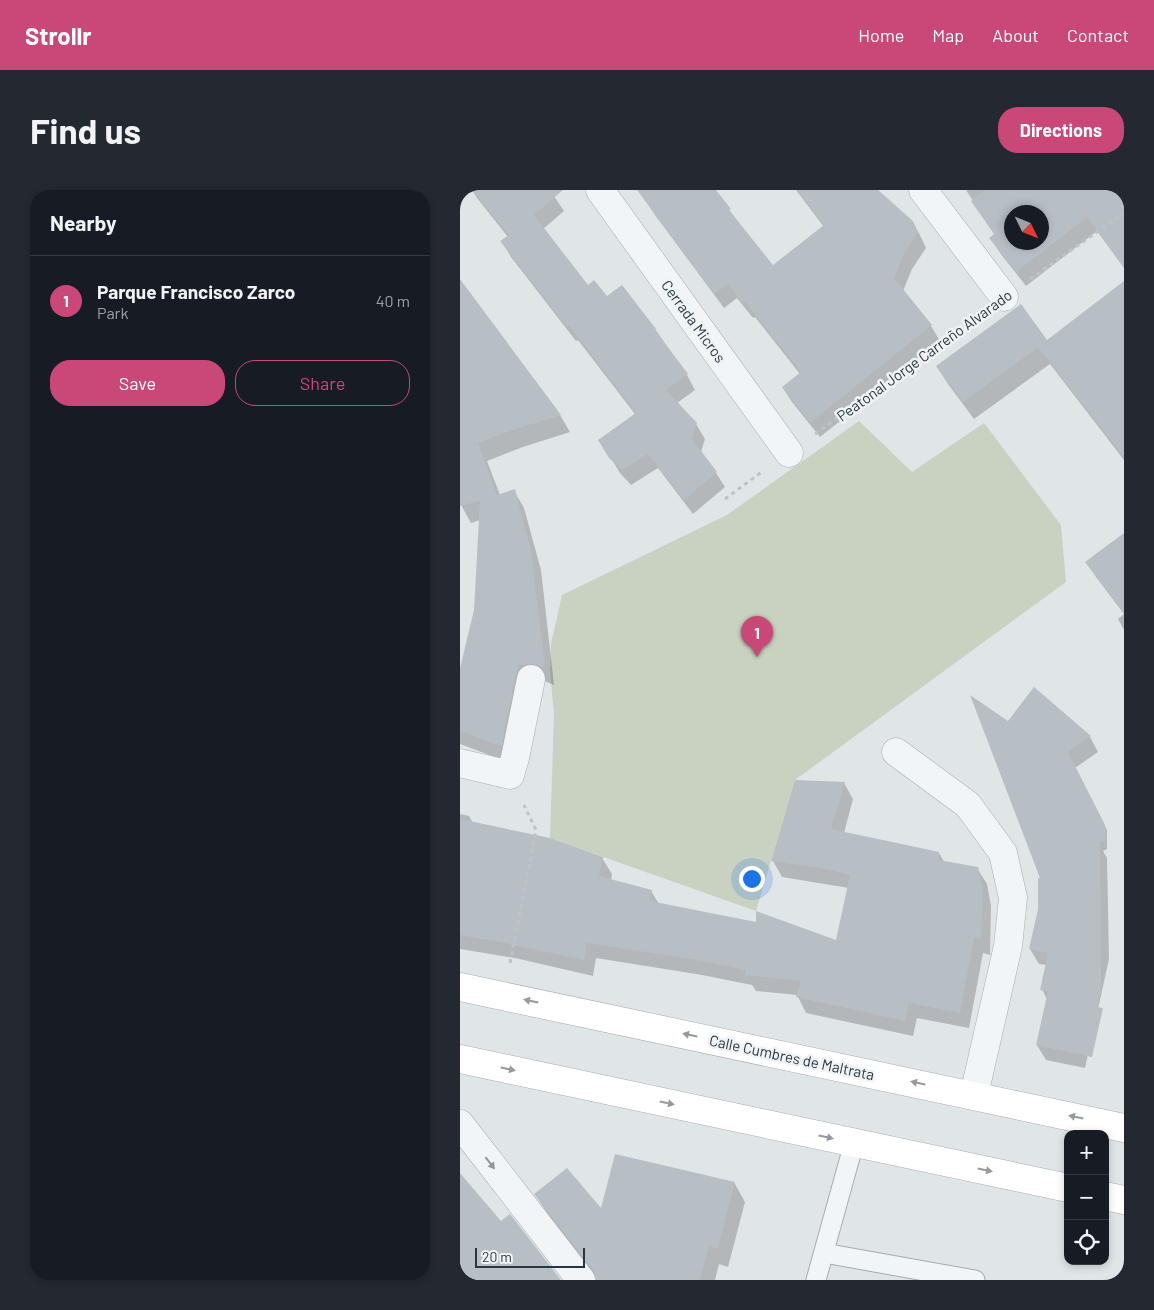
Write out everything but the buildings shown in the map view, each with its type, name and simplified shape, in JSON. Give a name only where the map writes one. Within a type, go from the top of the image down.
[{"type":"main road","name":"Calle Cumbres de Maltrata","points":[[460,987],[1124,1128]]},
{"type":"main road","points":[[460,1059],[1064,1187]]},
{"type":"main road","points":[[1109,1197],[1124,1200]]},
{"type":"street","name":"Cerrada Micros","points":[[600,190],[789,453]]},
{"type":"street","points":[[923,190],[1004,297]]},
{"type":"street","points":[[460,763],[510,775],[530,679]]},
{"type":"street","points":[[896,752],[968,805],[1003,854],[1013,898],[1008,946],[974,1095]]},
{"type":"street","points":[[460,1124],[581,1280]]},
{"type":"lane","points":[[816,1280],[854,1142]]},
{"type":"lane","points":[[824,1254],[975,1280]]},
{"type":"path","name":"Peatonal Jorge Carreño Alvarado","points":[[725,499],[1004,297],[1124,213]]},
{"type":"path","points":[[504,996],[536,830],[510,775]]},
{"type":"green space","points":[[859,421],[912,472],[984,423],[1061,525],[1066,582],[795,780],[756,911],[550,838],[554,716],[550,669],[551,644],[562,595],[727,515]]},
{"type":"place","name":"Parque Francisco Zarco","points":[[757,657]]}]
